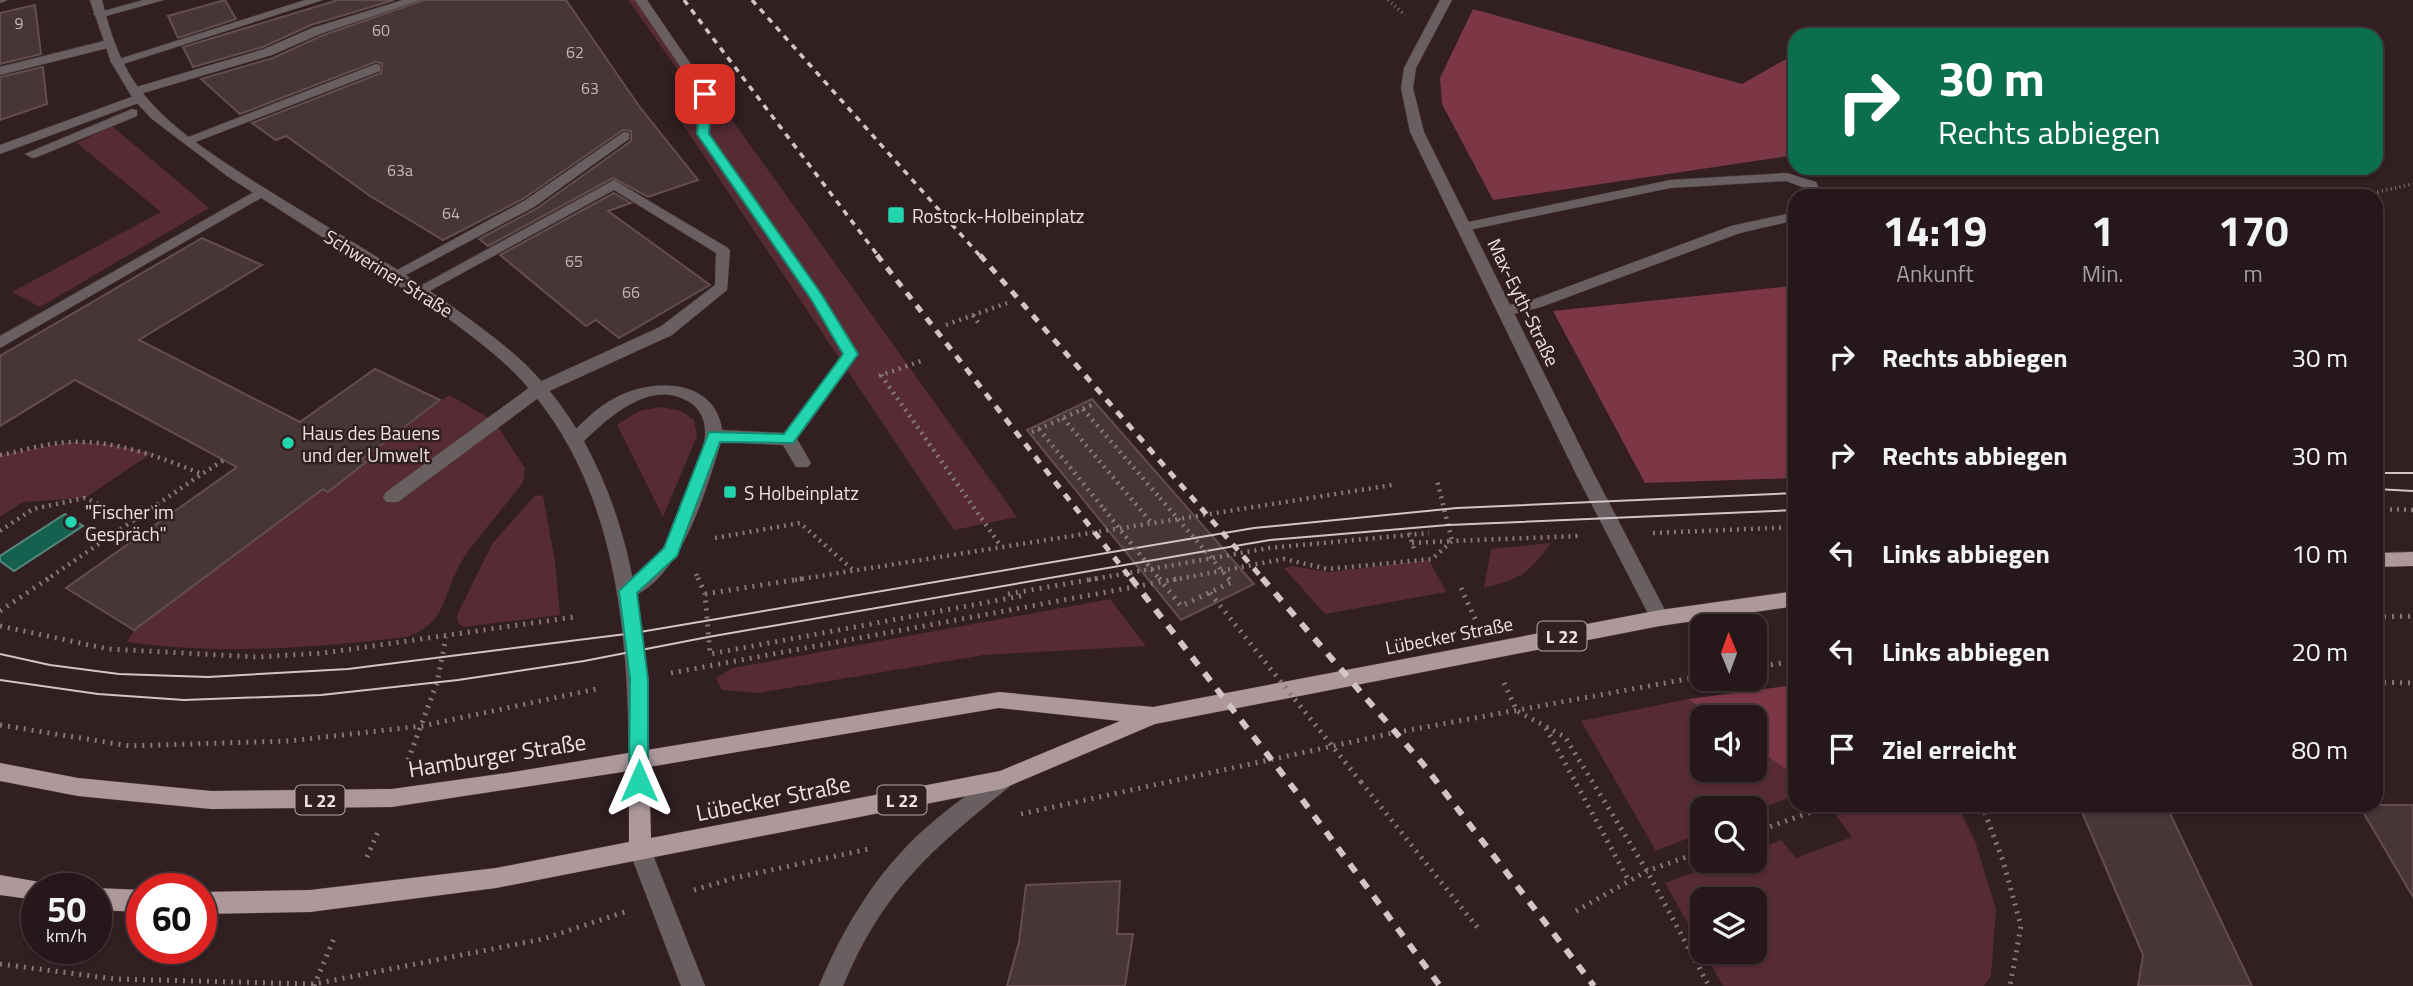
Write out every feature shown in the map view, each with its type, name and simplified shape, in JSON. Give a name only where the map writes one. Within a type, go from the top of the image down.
[{"type":"main road","points":[[2383,560],[2413,559]]},
{"type":"main road","name":"Lübecker Straße","points":[[640,850],[1002,780],[1153,716],[1660,618],[1788,599]]},
{"type":"main road","name":"Lübecker Straße","points":[[639,760],[999,700],[1153,716]]},
{"type":"main road","points":[[639,760],[640,850]]},
{"type":"main road","name":"Hamburger Straße","points":[[0,772],[78,787],[144,794],[211,800],[312,800],[392,798],[639,760]]},
{"type":"main road","name":"L 22","points":[[217,903],[310,901],[364,895],[496,878],[640,850]]},
{"type":"main road","points":[[0,885],[21,888]]},
{"type":"street","points":[[97,7],[158,0]]},
{"type":"street","points":[[116,62],[317,0]]},
{"type":"street","points":[[0,150],[268,52],[316,31],[415,0]]},
{"type":"street","points":[[641,0],[705,94],[703,134],[817,298],[851,354],[788,439]]},
{"type":"street","name":"Max-Eyth-Straße","points":[[1446,0],[1410,68],[1407,88],[1409,109],[1417,132],[1505,311],[1660,618]]},
{"type":"street","name":"Schweriner Straße","points":[[97,7],[116,62],[140,99],[188,140],[261,192],[421,290],[485,338],[539,388],[574,441],[603,497],[628,591],[639,679],[639,760]]},
{"type":"street","points":[[0,71],[108,44]]},
{"type":"street","points":[[188,140],[376,68]]},
{"type":"street","points":[[32,154],[140,99]]},
{"type":"street","points":[[396,275],[529,204],[624,136]]},
{"type":"street","points":[[1464,227],[1670,184],[1787,177],[1811,185],[1813,189]]},
{"type":"street","points":[[393,497],[539,388],[666,331],[722,287],[723,251],[614,184],[421,290]]},
{"type":"street","points":[[0,342],[261,192]]},
{"type":"street","points":[[1505,311],[1536,304],[1736,229],[1788,218]]},
{"type":"street","points":[[574,441],[610,407],[631,396],[657,391],[685,393],[700,399],[709,409],[714,436],[671,552],[628,591]]},
{"type":"street","points":[[714,436],[788,439]]},
{"type":"street","points":[[788,439],[802,463]]},
{"type":"street","points":[[831,986],[851,939],[867,911],[914,854],[1002,780]]},
{"type":"street","points":[[640,850],[693,986]]},
{"type":"path","points":[[1388,0],[1405,16]]},
{"type":"path","points":[[2383,191],[2413,184]]},
{"type":"path","points":[[946,325],[1007,303]]},
{"type":"path","points":[[973,315],[979,324]]},
{"type":"path","points":[[921,361],[881,375],[1000,545]]},
{"type":"path","points":[[1032,432],[1094,404]]},
{"type":"path","points":[[1039,429],[1181,606],[1232,582],[1083,409]]},
{"type":"path","points":[[1063,418],[1151,522]]},
{"type":"path","points":[[0,454],[70,442],[108,444],[152,453],[202,474]]},
{"type":"path","points":[[0,611],[224,460]]},
{"type":"path","points":[[1412,543],[1452,541],[1437,480]]},
{"type":"path","points":[[1392,485],[1000,545],[705,594],[710,654],[1020,593],[1269,548],[1429,533]]},
{"type":"path","points":[[0,531],[33,509],[85,498],[134,520]]},
{"type":"path","points":[[2383,509],[2413,510]]},
{"type":"path","points":[[711,539],[800,523],[853,569]]},
{"type":"path","points":[[1409,534],[1415,552]]},
{"type":"path","points":[[0,725],[130,746],[289,741],[422,726],[716,663],[1284,559],[1328,569],[1432,559]]},
{"type":"path","points":[[1008,594],[1020,593]]},
{"type":"path","points":[[1020,593],[1021,603]]},
{"type":"path","points":[[1210,593],[1481,932]]},
{"type":"path","points":[[2383,617],[2413,616]]},
{"type":"path","points":[[0,626],[108,649],[257,657],[324,653],[574,617]]},
{"type":"path","points":[[422,726],[444,659],[446,637]]},
{"type":"path","points":[[1768,665],[1788,662]]},
{"type":"path","points":[[1010,817],[1393,733],[1690,678]]},
{"type":"path","points":[[2383,682],[2413,683]]},
{"type":"path","points":[[1517,711],[1565,737],[1647,871],[1709,986]]},
{"type":"path","points":[[1544,725],[1629,881]]},
{"type":"path","points":[[1767,828],[1811,812]]},
{"type":"path","points":[[1985,812],[2003,861],[2021,926],[2010,986]]},
{"type":"path","points":[[0,964],[115,979],[314,985],[543,939],[734,878],[934,836]]},
{"type":"path","points":[[1576,911],[1647,871],[1690,856]]},
{"type":"shaded area","points":[[628,0],[646,0],[1017,517],[954,530],[682,123],[693,91]]},
{"type":"shaded area","points":[[1473,9],[1742,84],[1788,58],[1788,156],[1493,200],[1442,104],[1440,78]]},
{"type":"shaded area","points":[[112,126],[209,208],[40,307],[12,292],[161,212],[77,143]]},
{"type":"shaded area","points":[[1788,287],[1788,478],[1645,483],[1553,311]]},
{"type":"shaded area","points":[[449,395],[494,421],[525,468],[523,482],[465,556],[444,603],[431,623],[421,631],[407,637],[267,648],[197,648],[127,642],[134,630],[323,489],[328,491],[366,463],[361,460]]},
{"type":"shaded area","points":[[661,407],[681,411],[694,420],[697,436],[663,517],[617,425],[639,411]]},
{"type":"shaded area","points":[[70,442],[108,444],[152,453],[85,498],[23,502],[0,517],[0,455]]},
{"type":"shaded area","points":[[535,495],[543,496],[555,561],[560,615],[463,627],[458,623],[457,615],[492,544]]},
{"type":"shaded area","points":[[65,514],[83,526],[14,571],[0,561],[0,556]]},
{"type":"shaded area","points":[[1551,543],[1523,574],[1484,588],[1491,549]]},
{"type":"shaded area","points":[[1429,560],[1446,592],[1325,614],[1284,568],[1292,566],[1329,572]]},
{"type":"shaded area","points":[[1110,599],[1146,646],[984,655],[757,693],[722,690],[716,678],[733,668]]},
{"type":"shaded area","points":[[1788,686],[1788,771],[1767,756],[1767,705],[1697,705],[1688,699],[1768,691],[1768,689]]},
{"type":"shaded area","points":[[1688,699],[1697,705],[1690,705],[1690,782],[1767,782],[1767,756],[1788,771],[1788,798],[1767,806],[1767,796],[1690,796],[1690,837],[1656,851],[1581,721]]},
{"type":"shaded area","points":[[1846,812],[1960,812],[1975,841],[1996,909],[1991,976],[1984,986],[1723,986],[1711,964],[1767,964],[1767,887],[1690,887],[1690,927],[1665,883],[1692,873],[1767,873],[1767,845],[1781,840],[1796,858],[1852,837],[1836,815]]},
{"type":"building","points":[[225,0],[236,19],[178,38],[168,16]]},
{"type":"building","points":[[338,0],[394,0],[311,25],[263,47],[193,67],[183,47]]},
{"type":"building","points":[[424,0],[566,0],[639,106],[698,180],[648,197],[613,178],[488,246],[479,239],[536,209],[631,141],[631,131],[623,130],[523,199],[443,240],[370,196],[286,136],[276,140],[252,123],[381,73],[382,63],[375,62],[240,114],[201,79],[273,58],[321,36]]},
{"type":"building","points":[[35,5],[41,54],[0,64],[0,13]]},
{"type":"building","points":[[43,67],[47,104],[0,120],[0,77]]},
{"type":"building","points":[[614,193],[631,203],[608,211],[710,285],[619,338],[596,320],[586,326],[500,255]]},
{"type":"building","name":"Haus des Bauens und der Umwelt","points":[[202,238],[262,265],[139,340],[300,422],[375,369],[440,400],[361,460],[366,462],[328,492],[323,489],[134,630],[66,588],[237,467],[75,380],[0,426],[0,356]]},
{"type":"building","points":[[1092,399],[1254,584],[1181,620],[1027,430]]},
{"type":"building","points":[[2383,805],[2413,805],[2413,897],[2363,812],[2383,812]]},
{"type":"building","points":[[2082,812],[2169,812],[2252,986],[2138,986],[2143,955]]},
{"type":"building","points":[[1120,881],[1117,934],[1133,934],[1125,986],[1007,986],[1019,942],[1026,885]]},
{"type":"tram line","points":[[2383,473],[2413,473]]},
{"type":"tram line","points":[[2383,489],[2413,491]]},
{"type":"tram line","points":[[0,654],[50,665],[119,674],[208,677],[348,669],[634,633],[1254,528],[1457,508],[1788,493]]},
{"type":"tram line","points":[[0,680],[98,694],[184,700],[321,695],[458,680],[584,661],[1270,540],[1448,525],[1788,510]]},
{"type":"railway","points":[[684,0],[879,257]]},
{"type":"railway","points":[[752,0],[981,257]]},
{"type":"railway","points":[[877,255],[1132,580]]},
{"type":"railway","points":[[980,255],[1264,580]]},
{"type":"railway","points":[[1131,578],[1301,798],[1440,986]]},
{"type":"railway","points":[[1262,578],[1423,764],[1594,986]]},
{"type":"place","name":"Rostock-Holbeinplatz","points":[[896,215]]},
{"type":"place","name":"Haus des Bauens und der Umwelt","points":[[288,443]]},
{"type":"place","name":"S Holbeinplatz","points":[[730,492]]},
{"type":"place","name":"\"Fischer im Gespräch\"","points":[[71,522]]},
{"type":"route","points":[[639,781],[639,679],[628,591],[671,552],[714,436],[788,439],[851,354],[817,298],[703,134],[705,94]]}]
